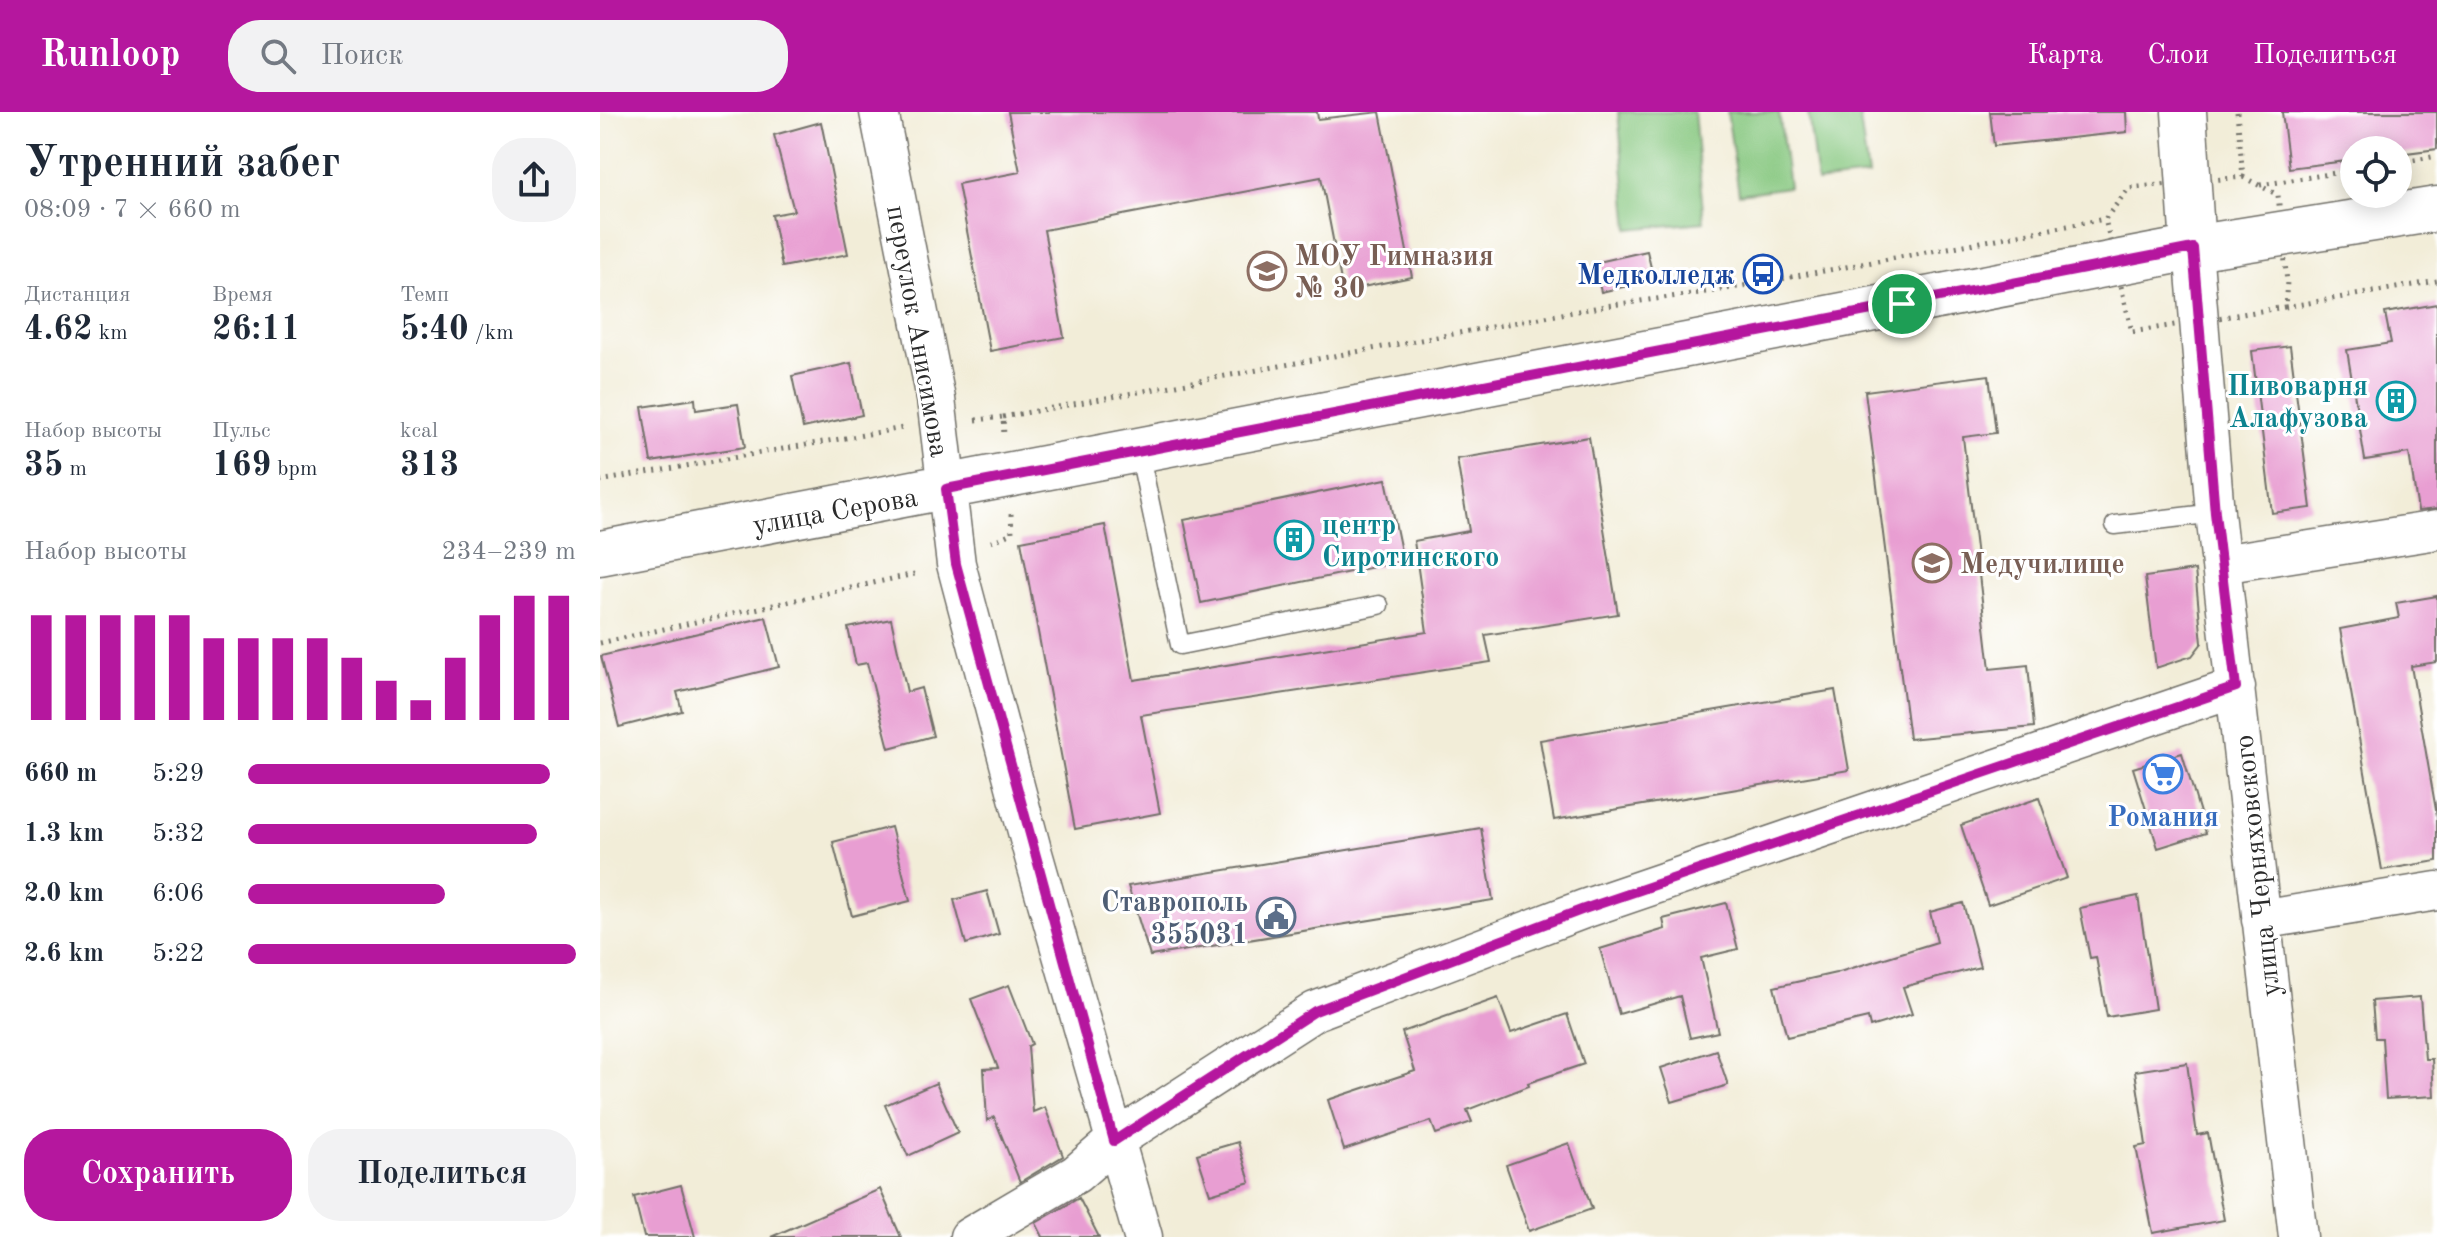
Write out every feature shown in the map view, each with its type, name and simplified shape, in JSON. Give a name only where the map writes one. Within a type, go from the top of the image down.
[{"type":"main road","name":"улица Черняховского","points":[[2184,112],[2193,248]]},
{"type":"main road","name":"улица Серова","points":[[600,553],[2193,248],[2437,209]]},
{"type":"street","name":"переулок Анисимова","points":[[880,116],[936,399],[960,579],[1143,1237]]},
{"type":"street","name":"улица Черняховского","points":[[2193,248],[2215,513],[2298,1237]]},
{"type":"street","points":[[2221,564],[2437,530]]},
{"type":"street","points":[[969,1237],[1076,1174],[1114,1141],[1315,1011],[1584,909],[2236,687]]},
{"type":"street","points":[[2261,920],[2437,891]]},
{"type":"lane","points":[[1139,451],[1180,645],[1379,605]]},
{"type":"lane","points":[[2115,525],[2215,513]]},
{"type":"path","points":[[2237,112],[2243,177]]},
{"type":"path","points":[[2412,160],[2437,156]]},
{"type":"path","points":[[2259,185],[2340,172]]},
{"type":"path","points":[[1003,417],[1605,306],[1721,290],[2105,219]]},
{"type":"path","points":[[2285,307],[2437,281]]},
{"type":"green space","points":[[1618,112],[1694,112],[1704,222],[1629,229]]},
{"type":"green space","points":[[1727,112],[1779,112],[1789,187],[1739,194]]},
{"type":"green space","points":[[1808,112],[1859,112],[1868,176],[1817,182]]},
{"type":"building","points":[[1008,112],[1317,112],[1318,119],[1380,112],[1412,277],[1343,291],[1321,177],[1044,230],[1064,337],[990,351],[958,184],[1020,172]]},
{"type":"building","points":[[1990,112],[2126,112],[2127,132],[1994,146]]},
{"type":"building","points":[[2282,112],[2437,112],[2437,149],[2412,152],[2412,136],[2340,136],[2340,162],[2289,168]]},
{"type":"building","points":[[821,122],[848,254],[782,267],[772,215],[794,211],[774,135]]},
{"type":"building","points":[[1647,251],[1654,280],[1601,292],[1594,263]]},
{"type":"building","name":"Пивоварня Алафузова","points":[[2437,304],[2437,509],[2418,511],[2409,453],[2365,460],[2347,350],[2391,343],[2385,313]]},
{"type":"building","points":[[2290,346],[2311,508],[2272,513],[2252,351]]},
{"type":"building","points":[[851,363],[862,415],[803,428],[792,376]]},
{"type":"building","points":[[1989,375],[1996,433],[1963,437],[1990,669],[2028,665],[2034,727],[1909,739],[1865,391]]},
{"type":"building","points":[[695,399],[696,410],[738,404],[745,447],[651,462],[642,407]]},
{"type":"building","points":[[1589,437],[1618,614],[1485,635],[1491,662],[1141,715],[1160,813],[1075,829],[1021,541],[1105,525],[1134,680],[1427,632],[1414,541],[1469,531],[1457,459]]},
{"type":"building","name":"центр Сиротинского","points":[[1386,479],[1403,561],[1201,603],[1184,520]]},
{"type":"building","points":[[2195,570],[2202,643],[2192,656],[2156,668],[2145,577]]},
{"type":"building","points":[[2437,596],[2437,662],[2411,666],[2437,816],[2437,861],[2382,870],[2340,629],[2399,618],[2396,603]]},
{"type":"building","points":[[766,617],[779,667],[677,692],[682,711],[619,727],[601,656]]},
{"type":"building","points":[[891,619],[907,692],[921,688],[933,736],[889,748],[867,663],[856,665],[848,628]]},
{"type":"building","points":[[1835,690],[1849,770],[1554,820],[1540,740]]},
{"type":"building","points":[[2182,753],[2206,833],[2158,848],[2133,768]]},
{"type":"building","points":[[2039,798],[2067,878],[1988,905],[1961,825]]},
{"type":"building","points":[[891,827],[910,901],[852,916],[833,842]]},
{"type":"building","points":[[1481,828],[1493,900],[1150,956],[1128,886]]},
{"type":"building","points":[[987,891],[999,934],[966,944],[954,900]]},
{"type":"building","points":[[2138,896],[2155,1009],[2107,1017],[2096,957],[2090,958],[2080,908]]},
{"type":"building","points":[[1726,903],[1738,949],[1701,958],[1718,1032],[1690,1038],[1680,996],[1619,1014],[1600,949],[1665,929],[1663,919]]},
{"type":"building","points":[[1963,903],[1980,967],[1903,987],[1912,1014],[1870,1027],[1868,1018],[1787,1037],[1774,987],[1836,973],[1937,942],[1930,912]]},
{"type":"building","points":[[1009,985],[1032,1044],[1028,1046],[1033,1112],[1045,1107],[1063,1156],[1020,1182],[994,1117],[987,1121],[984,1069],[998,1068],[971,999]]},
{"type":"building","points":[[2420,997],[2425,1059],[2432,1059],[2434,1096],[2386,1099],[2382,1038],[2375,1038],[2372,1001]]},
{"type":"building","points":[[1498,998],[1511,1033],[1567,1014],[1584,1064],[1528,1083],[1529,1086],[1467,1110],[1472,1122],[1436,1134],[1431,1121],[1344,1150],[1328,1100],[1415,1071],[1402,1032]]},
{"type":"building","points":[[1716,1050],[1728,1085],[1672,1102],[1661,1068]]},
{"type":"building","points":[[2187,1063],[2197,1135],[2208,1133],[2224,1220],[2153,1233],[2136,1147],[2146,1145],[2135,1071]]},
{"type":"building","points":[[936,1083],[958,1133],[908,1156],[885,1105]]},
{"type":"building","points":[[1238,1142],[1250,1182],[1210,1194],[1197,1154]]},
{"type":"building","points":[[1569,1143],[1592,1209],[1529,1231],[1506,1165]]},
{"type":"building","points":[[681,1185],[695,1237],[644,1237],[634,1197]]},
{"type":"building","points":[[880,1189],[901,1237],[771,1237]]},
{"type":"building","points":[[1079,1198],[1099,1237],[1043,1237],[1036,1223]]},
{"type":"place","name":"МОУ Гимназия № 30","points":[[1267,271]]},
{"type":"place","name":"Медколледж","points":[[1763,274]]},
{"type":"place","name":"Пивоварня Алафузова","points":[[2396,401]]},
{"type":"place","name":"центр Сиротинского","points":[[1294,540]]},
{"type":"place","name":"Медучилище","points":[[1932,563]]},
{"type":"place","name":"Романия","points":[[2163,774]]},
{"type":"place","name":"Ставрополь 355031","points":[[1276,917]]},
{"type":"route","points":[[2193,248],[2215,513],[2236,687],[1584,909],[1315,1011],[1114,1141],[956,564],[946,489],[1902,304],[2193,248]]}]
